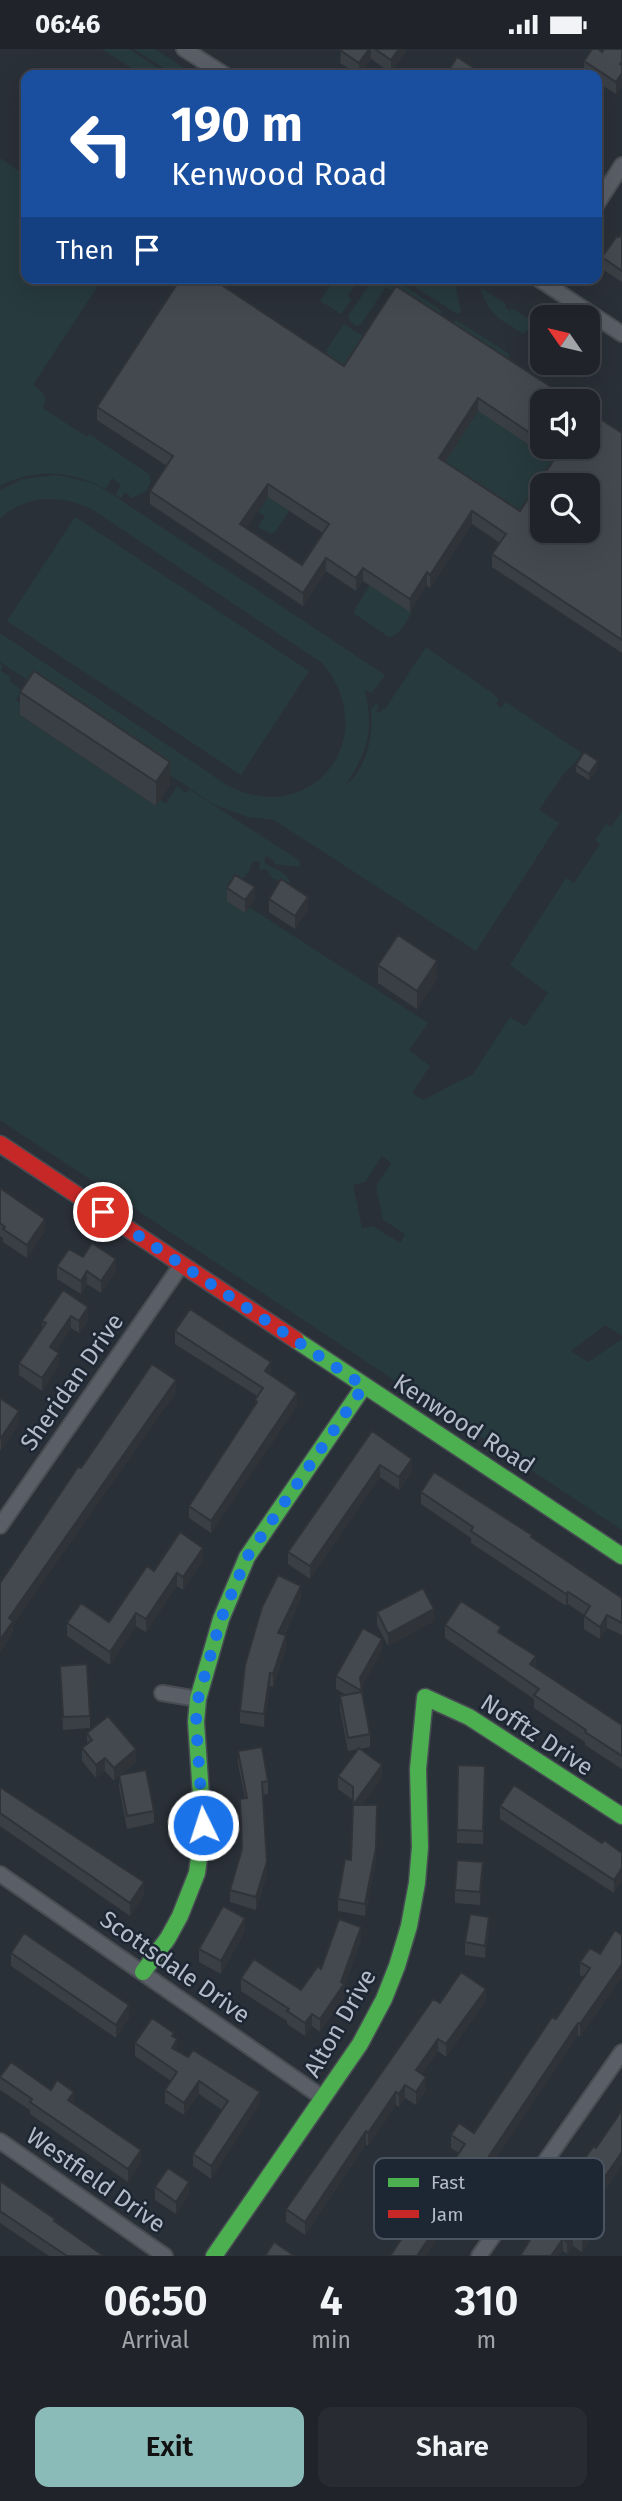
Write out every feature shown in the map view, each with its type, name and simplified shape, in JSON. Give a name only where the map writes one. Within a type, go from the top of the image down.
[{"type":"street","points":[[184,49],[217,70]]},
{"type":"street","points":[[602,196],[622,165]]},
{"type":"street","points":[[549,284],[622,334]]},
{"type":"street","name":"Kenwood Road","points":[[0,1144],[622,1556]]},
{"type":"street","name":"Sheridan Drive","points":[[0,1526],[182,1264]]},
{"type":"street","points":[[143,1972],[168,1938],[180,1916],[197,1873],[203,1825],[196,1722],[198,1699],[221,1619],[247,1557],[364,1386]]},
{"type":"street","points":[[162,1693],[198,1699]]},
{"type":"street","name":"Nofftz Drive","points":[[425,1697],[469,1717],[622,1816]]},
{"type":"street","name":"Alton Drive","points":[[214,2256],[360,2044],[384,1999],[397,1966],[409,1926],[417,1883],[420,1847],[418,1769],[425,1697]]},
{"type":"street","name":"Scottsdale Drive","points":[[0,1874],[323,2098]]},
{"type":"street","points":[[548,2158],[622,2052]]},
{"type":"street","name":"Westfield Drive","points":[[0,2141],[166,2256]]},
{"type":"street","points":[[480,2256],[492,2239]]},
{"type":"green space","points":[[102,49],[129,49],[161,70],[134,70]]},
{"type":"green space","points":[[134,49],[155,49],[186,70],[166,70]]},
{"type":"green space","points":[[0,158],[21,173],[21,284],[99,284],[33,385],[45,397],[43,408],[87,437],[89,434],[149,474],[151,482],[145,492],[132,498],[125,492],[121,498],[115,495],[121,485],[112,478],[106,489],[80,478],[53,474],[26,476],[0,486]]},
{"type":"green space","points":[[331,284],[355,284],[348,296],[352,299],[341,314],[320,301]]},
{"type":"green space","points":[[370,284],[402,284],[442,311],[440,315],[453,323],[456,320],[508,353],[510,358],[505,366],[386,287],[361,324],[356,326],[348,316]]},
{"type":"green space","points":[[410,284],[455,284],[461,312],[457,314]]},
{"type":"green space","points":[[481,288],[506,304],[505,307],[510,311],[512,308],[530,320],[530,326],[525,333],[496,315]]},
{"type":"green space","points":[[344,324],[370,340],[344,381],[327,349]]},
{"type":"green space","points":[[478,411],[530,446],[530,459],[550,459],[559,465],[552,473],[530,473],[530,506],[520,524],[439,471]]},
{"type":"green space","points":[[58,475],[92,483],[107,491],[385,675],[372,693],[365,690],[369,718],[367,741],[360,761],[346,785],[359,769],[368,750],[371,709],[376,704],[379,705],[376,711],[380,713],[385,709],[426,647],[492,693],[499,700],[496,704],[501,708],[506,702],[582,753],[564,773],[539,810],[559,823],[476,951],[274,820],[248,817],[215,805],[0,662],[0,633],[227,785],[257,796],[286,795],[310,786],[329,769],[342,746],[345,720],[339,692],[322,663],[95,511],[71,502],[46,499],[22,504],[0,518],[0,490],[23,479]]},
{"type":"green space","points":[[268,497],[289,511],[276,531],[270,534],[258,527],[265,516],[258,512]]},
{"type":"green space","points":[[75,517],[309,671],[241,775],[7,621]]},
{"type":"green space","points":[[370,585],[412,613],[400,631],[393,636],[389,637],[354,611]]},
{"type":"green space","points":[[0,664],[3,666],[1,671],[11,677],[9,681],[22,690],[16,700],[26,707],[21,716],[156,806],[160,800],[166,804],[177,786],[186,793],[189,789],[300,861],[299,867],[274,864],[275,861],[266,856],[264,860],[266,864],[286,875],[290,882],[288,885],[272,878],[266,869],[259,870],[260,861],[252,862],[249,872],[235,887],[245,913],[249,907],[428,1023],[409,1050],[430,1066],[412,1093],[423,1100],[473,1074],[510,1017],[525,1026],[548,993],[510,965],[566,878],[574,883],[600,844],[595,840],[606,824],[611,827],[622,811],[622,1336],[605,1325],[571,1351],[588,1362],[622,1339],[622,1530],[0,1120]],"holes":[[[382,1156],[391,1163],[376,1186],[383,1220],[405,1234],[400,1243],[373,1226],[362,1228],[353,1185],[365,1182]]]},
{"type":"building","points":[[341,49],[369,49],[359,63]]},
{"type":"building","points":[[375,49],[399,49],[391,60]]},
{"type":"building","points":[[592,49],[602,52],[604,49],[622,49],[622,73],[616,82],[602,73],[602,70],[584,61]]},
{"type":"building","points":[[457,57],[477,70],[449,70]]},
{"type":"building","points":[[622,233],[622,271],[602,257]]},
{"type":"building","points":[[177,284],[220,284],[344,366],[396,286],[555,389],[530,389],[530,433],[478,398],[439,458],[520,511],[530,496],[530,543],[600,543],[600,473],[545,473],[554,459],[600,459],[600,419],[622,433],[622,640],[492,554],[506,534],[472,511],[430,575],[427,572],[410,599],[363,568],[356,578],[326,558],[303,593],[150,491],[173,456],[97,407]],"holes":[[[268,484],[329,524],[302,565],[240,524]]]},
{"type":"building","points":[[34,671],[170,762],[156,782],[20,692]]},
{"type":"building","points":[[584,752],[598,761],[589,774],[576,765]]},
{"type":"building","points":[[235,875],[255,887],[245,900],[227,888]]},
{"type":"building","points":[[281,879],[308,897],[295,916],[269,899]]},
{"type":"building","points":[[398,935],[437,961],[417,991],[378,965]]},
{"type":"building","points":[[0,1188],[45,1219],[27,1245],[3,1229],[5,1227],[0,1223]]},
{"type":"building","points":[[92,1243],[116,1259],[101,1281],[87,1271],[81,1281],[57,1266],[69,1249],[83,1257]]},
{"type":"building","points":[[63,1290],[88,1307],[79,1321],[71,1316],[50,1347],[59,1353],[42,1378],[19,1363],[46,1323],[42,1321]]},
{"type":"building","points":[[190,1309],[271,1362],[265,1371],[297,1393],[211,1521],[189,1506],[257,1402],[255,1400],[263,1388],[175,1331]]},
{"type":"building","points":[[152,1364],[176,1380],[9,1618],[13,1621],[0,1640],[0,1583]]},
{"type":"building","points":[[0,1398],[19,1411],[1,1438],[0,1437]]},
{"type":"building","points":[[372,1431],[412,1459],[399,1477],[380,1465],[310,1566],[288,1552]]},
{"type":"building","points":[[434,1472],[532,1535],[531,1537],[622,1598],[622,1623],[607,1615],[600,1627],[584,1616],[590,1606],[568,1592],[566,1594],[471,1531],[473,1527],[421,1492]]},
{"type":"building","points":[[180,1532],[203,1548],[183,1577],[177,1573],[146,1619],[136,1613],[110,1652],[67,1623],[81,1603],[109,1622],[147,1566],[154,1571]]},
{"type":"building","points":[[278,1575],[301,1586],[278,1633],[286,1635],[273,1674],[270,1673],[264,1714],[240,1711],[245,1665],[262,1607]]},
{"type":"building","points":[[423,1588],[434,1609],[388,1634],[377,1612]]},
{"type":"building","points":[[461,1601],[501,1627],[498,1632],[536,1656],[530,1664],[622,1725],[622,1756],[534,1695],[539,1689],[445,1625]]},
{"type":"building","points":[[363,1628],[382,1639],[360,1678],[362,1691],[336,1676]]},
{"type":"building","points":[[87,1664],[90,1716],[63,1717],[60,1666]]},
{"type":"building","points":[[362,1692],[370,1734],[348,1738],[340,1696]]},
{"type":"building","points":[[108,1716],[136,1749],[114,1768],[105,1758],[96,1765],[82,1748],[92,1740],[87,1733]]},
{"type":"building","points":[[262,1747],[268,1781],[262,1782],[267,1862],[256,1897],[230,1890],[242,1849],[240,1799],[247,1798],[238,1751]]},
{"type":"building","points":[[359,1748],[382,1765],[353,1805],[353,1787],[338,1776]]},
{"type":"building","points":[[458,1765],[485,1766],[483,1831],[457,1830]]},
{"type":"building","points":[[146,1770],[154,1811],[127,1816],[119,1775]]},
{"type":"building","points":[[514,1785],[602,1843],[604,1840],[622,1853],[622,1868],[614,1880],[500,1806]]},
{"type":"building","points":[[0,1787],[144,1882],[130,1903],[0,1813]]},
{"type":"building","points":[[353,1805],[377,1805],[376,1848],[365,1904],[338,1899],[345,1859],[351,1860]]},
{"type":"building","points":[[457,1860],[483,1862],[480,1892],[455,1890]]},
{"type":"building","points":[[223,1906],[245,1918],[221,1961],[199,1949]]},
{"type":"building","points":[[470,1914],[489,1917],[485,1946],[465,1942]]},
{"type":"building","points":[[339,1919],[361,1927],[341,1982],[344,1984],[320,2019],[312,2014],[305,2023],[287,2011],[289,2009],[241,1978],[254,1959],[301,1990],[318,1966],[321,1969]]},
{"type":"building","points":[[615,1930],[622,1935],[622,1964],[580,2024],[578,2023],[488,2158],[456,2158],[465,2144],[451,2135],[459,2123],[474,2133],[552,2017],[556,2019],[590,1968],[580,1962],[590,1948],[600,1954]]},
{"type":"building","points":[[24,1933],[129,2005],[116,2025],[11,1953]]},
{"type":"building","points":[[461,1972],[486,1989],[446,2044],[438,2039],[416,2070],[426,2077],[416,2092],[405,2085],[399,2094],[396,2092],[368,2133],[366,2131],[305,2222],[286,2209],[433,1999],[440,2003]]},
{"type":"building","points":[[152,2018],[174,2033],[172,2036],[177,2039],[172,2048],[188,2057],[193,2050],[260,2092],[211,2166],[193,2154],[228,2101],[199,2081],[184,2103],[165,2090],[177,2072],[135,2043]]},
{"type":"building","points":[[11,2062],[51,2090],[57,2080],[74,2092],[68,2100],[141,2150],[128,2169],[30,2102],[32,2099],[0,2077]]},
{"type":"building","points":[[622,2110],[622,2152],[604,2178],[604,2158],[585,2158],[594,2146],[596,2148]]},
{"type":"building","points":[[168,2168],[189,2182],[176,2202],[155,2187]]},
{"type":"building","points":[[0,2181],[104,2256],[67,2256],[0,2211]]},
{"type":"building","points":[[401,2239],[428,2239],[417,2256],[390,2256]]},
{"type":"building","points":[[531,2239],[563,2239],[551,2256],[520,2256]]},
{"type":"building","points":[[274,2242],[295,2256],[265,2256]]},
{"type":"traffic: fast","points":[[296,1340],[622,1556]]},
{"type":"traffic: fast","points":[[143,1972],[168,1938],[197,1873],[203,1825],[196,1722],[198,1699],[221,1619],[247,1557],[364,1386]]},
{"type":"traffic: fast","points":[[214,2256],[360,2044],[384,1999],[397,1966],[409,1926],[417,1883],[420,1847],[418,1769],[425,1697],[469,1717],[622,1816]]},
{"type":"traffic: jam","points":[[0,1144],[296,1340]]},
{"type":"route","points":[[103,1212],[364,1386],[247,1557],[221,1619],[198,1699],[196,1722],[203,1825]]}]
